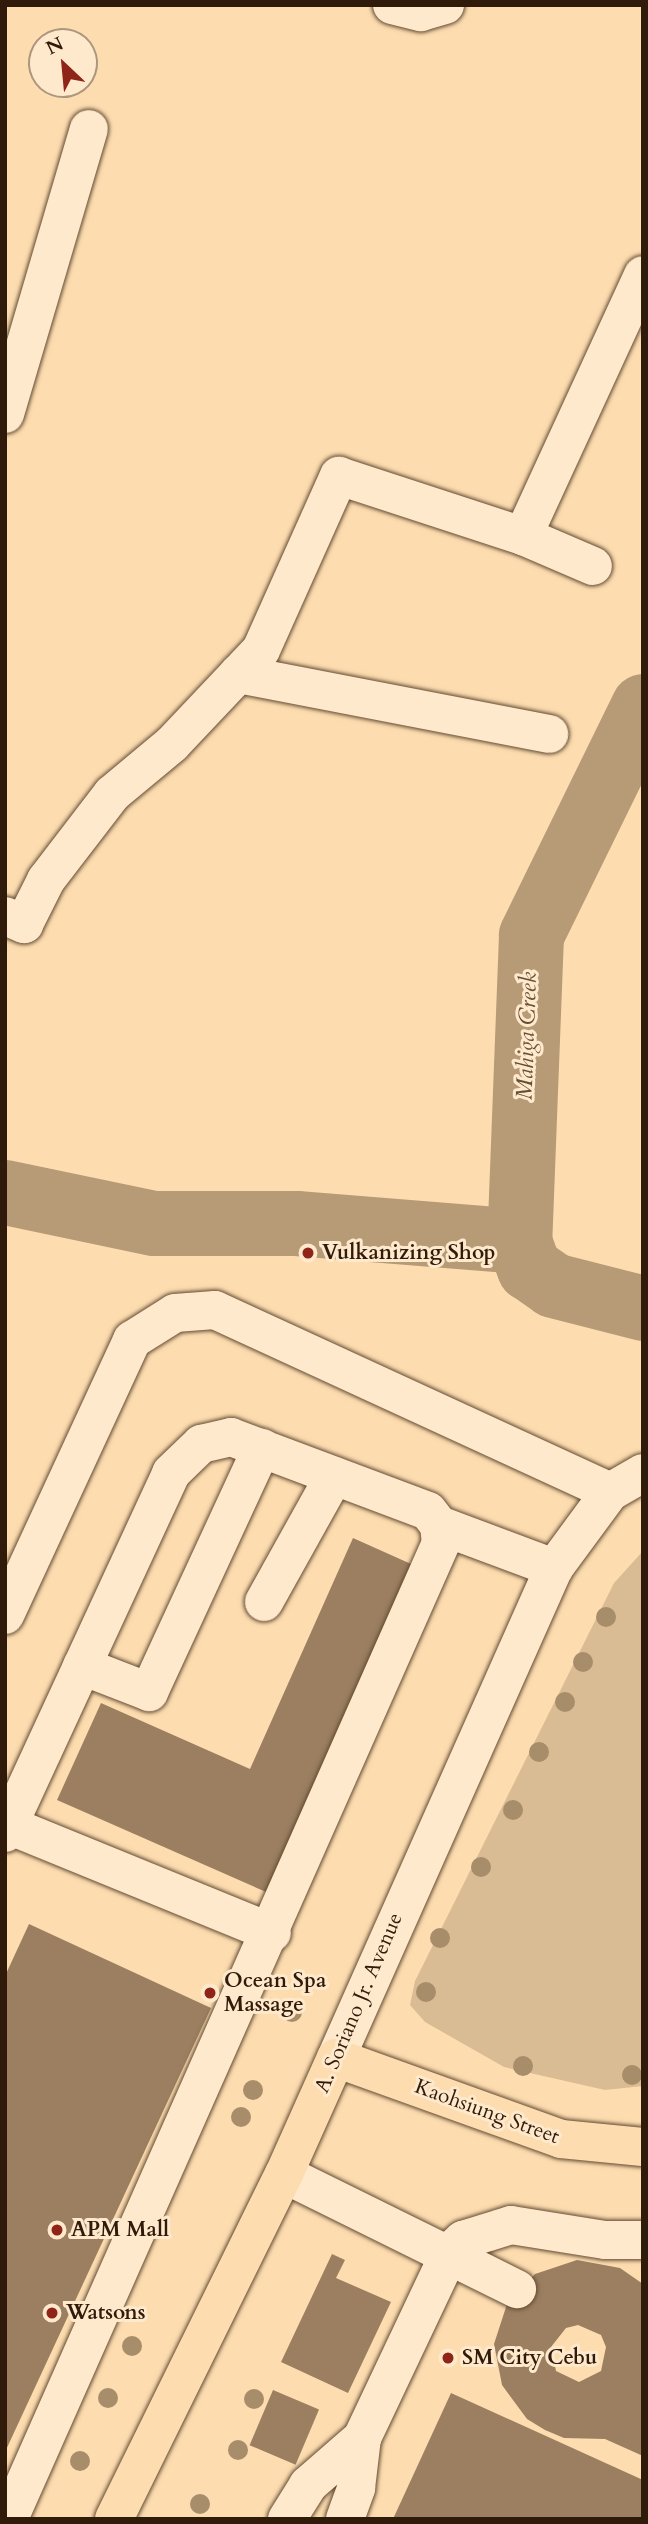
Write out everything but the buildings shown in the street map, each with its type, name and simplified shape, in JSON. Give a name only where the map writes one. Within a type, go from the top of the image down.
[{"type":"main road","name":"Kaohsiung Street","points":[[336,2058],[561,2139],[643,2147]]},
{"type":"main road","name":"A. Soriano Jr. Avenue","points":[[114,2519],[284,2174],[336,2058]]},
{"type":"street","points":[[392,5],[421,12],[445,5]]},
{"type":"street","points":[[5,414],[89,129]]},
{"type":"street","points":[[523,536],[643,275]]},
{"type":"street","points":[[5,916],[23,925],[46,880],[112,794],[172,744],[261,650],[338,476],[523,536],[593,566]]},
{"type":"street","points":[[239,674],[549,734]]},
{"type":"street","points":[[5,1615],[132,1340],[175,1313],[215,1310],[610,1492],[643,1473]]},
{"type":"street","points":[[272,1933],[7,1829],[171,1473],[201,1444],[231,1437],[428,1511],[439,1525],[554,1568]]},
{"type":"street","points":[[82,1666],[149,1692],[262,1448]]},
{"type":"street","points":[[264,1602],[334,1476]]},
{"type":"street","name":"A. Soriano Jr. Avenue","points":[[336,2058],[554,1568],[610,1492]]},
{"type":"street","points":[[9,2519],[272,1933],[441,1543],[439,1525]]},
{"type":"street","points":[[284,2174],[450,2252],[517,2289]]},
{"type":"street","points":[[345,2519],[356,2488],[362,2438],[450,2252],[485,2230],[511,2225],[606,2241],[643,2240]]},
{"type":"street","points":[[287,2519],[308,2485],[362,2438]]},
{"type":"shaded area","points":[[643,1282],[643,1329],[621,1331],[553,1285]]},
{"type":"shaded area","points":[[643,1551],[643,2086],[605,2090],[504,2067],[425,2022],[410,2005],[415,1981],[614,1583]]},
{"type":"waterway","name":"Mahiga Creek","points":[[643,706],[531,935],[519,1241],[529,1268],[553,1285],[643,1308]]},
{"type":"waterway","points":[[5,1192],[154,1223],[296,1223],[519,1241]]},
{"type":"place","name":"Vulkanizing Shop","points":[[308,1253]]},
{"type":"place","name":"Ocean Spa Massage","points":[[210,1993]]},
{"type":"place","name":"APM Mall","points":[[57,2230]]},
{"type":"place","name":"Watsons","points":[[52,2313]]},
{"type":"place","name":"SM City Cebu","points":[[448,2358]]}]
